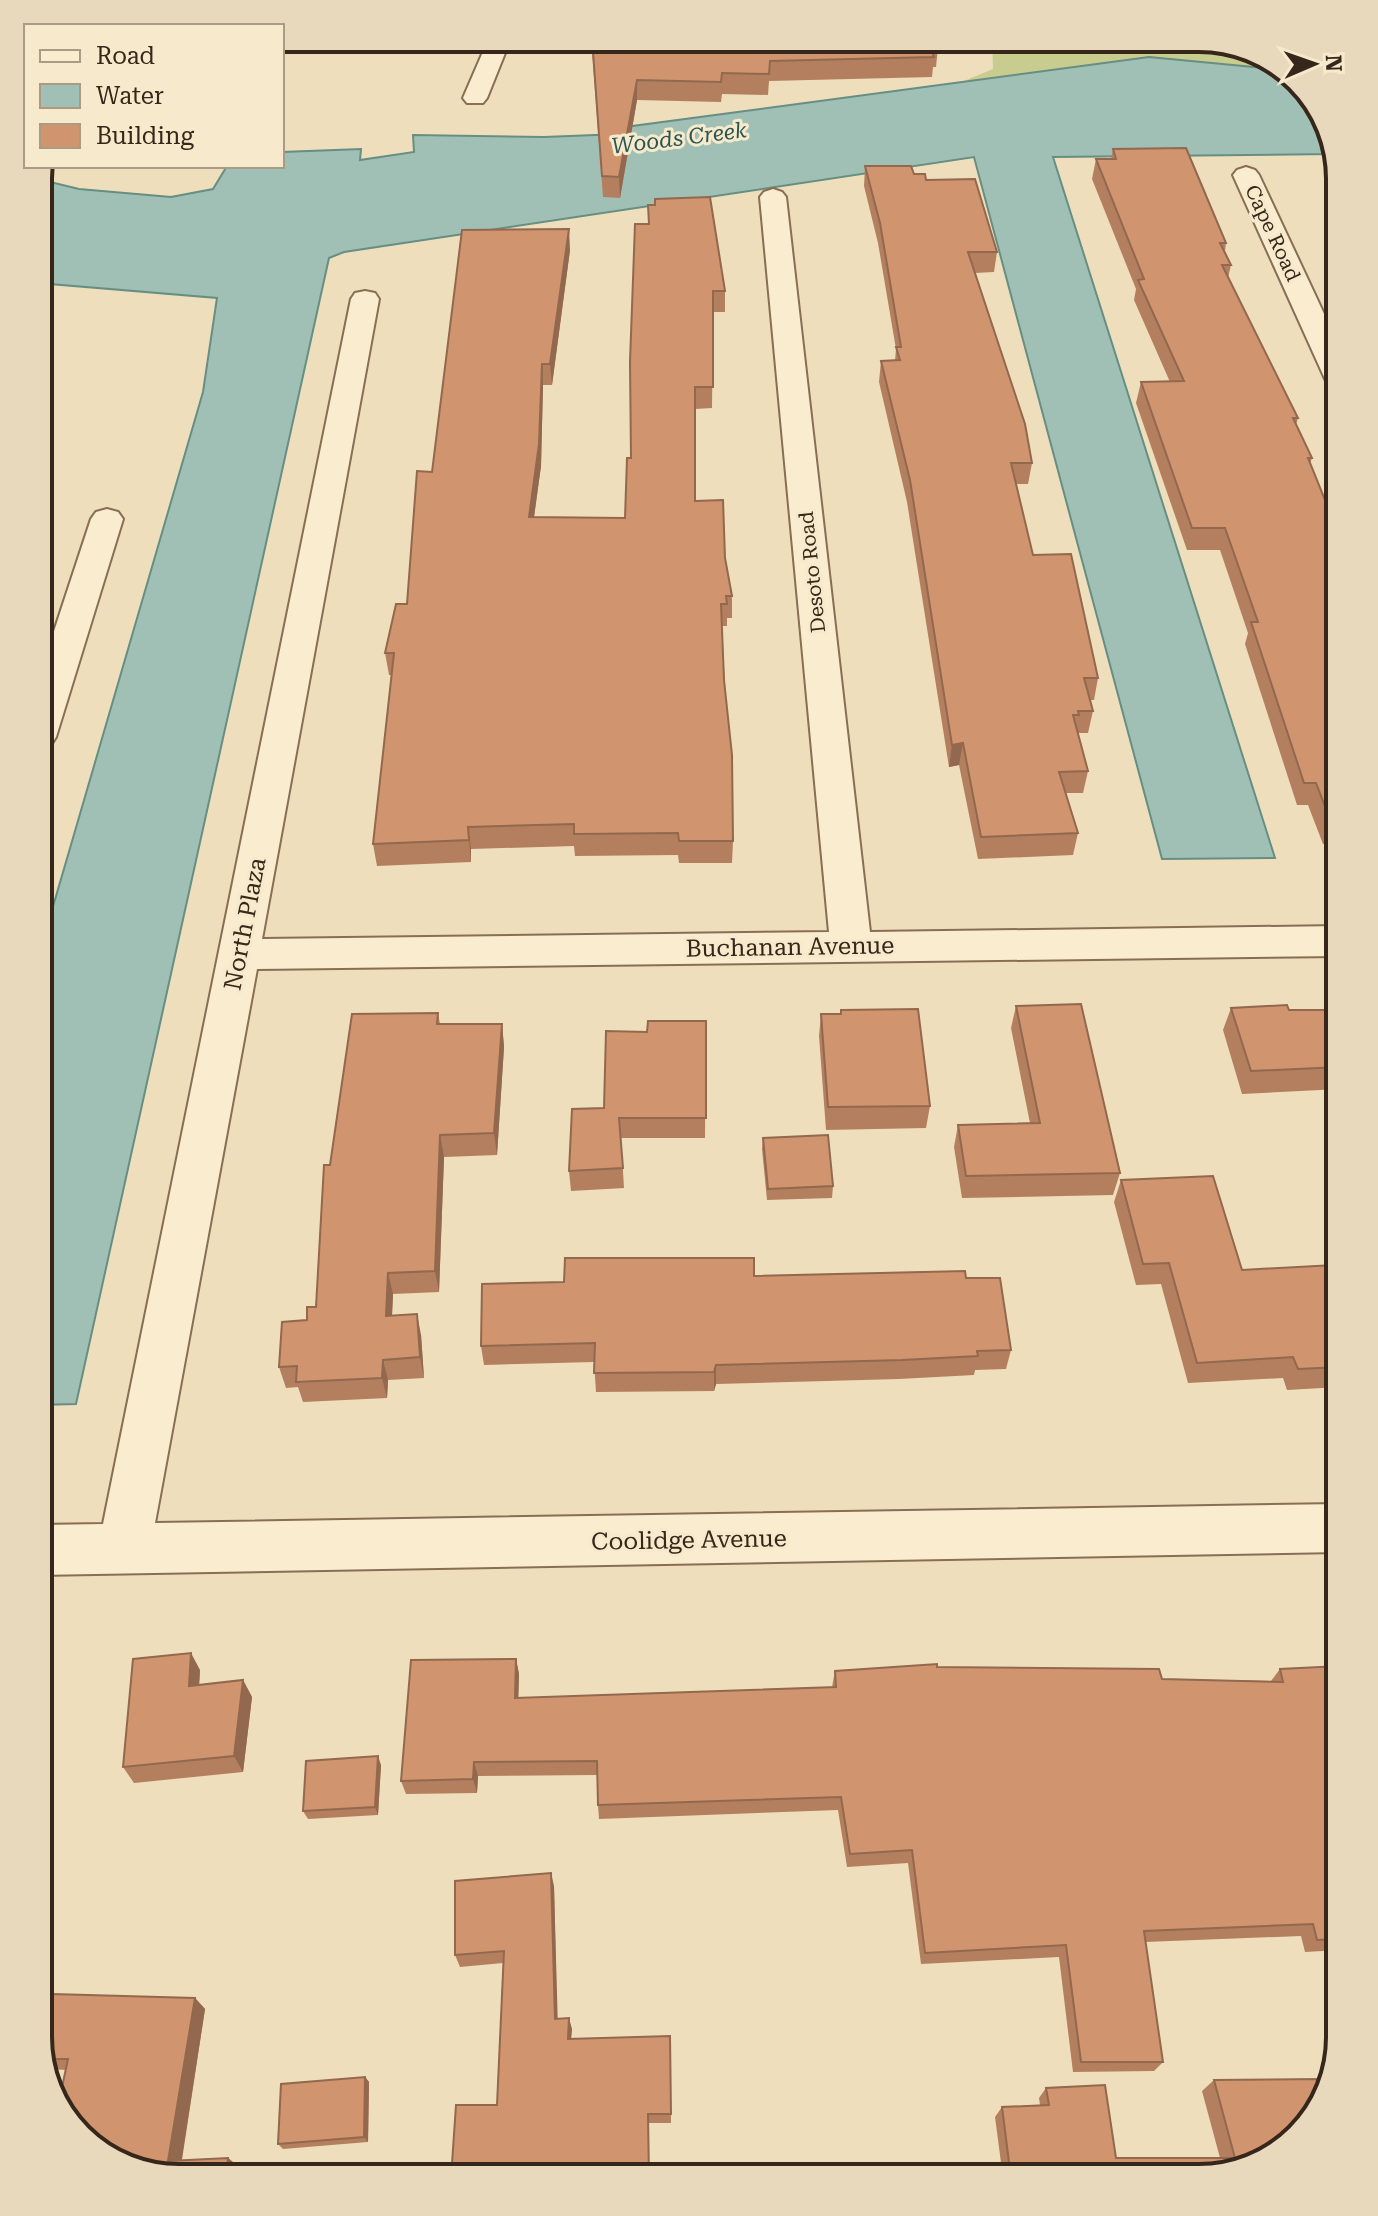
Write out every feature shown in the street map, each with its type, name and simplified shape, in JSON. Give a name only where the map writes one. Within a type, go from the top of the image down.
[{"type":"street","points":[[475,98],[494,52]]},
{"type":"street","name":"Cape Road","points":[[1246,175],[1326,349]]},
{"type":"street","name":"Desoto Road","points":[[773,197],[851,946]]},
{"type":"street","name":"North Plaza","points":[[124,1549],[365,299]]},
{"type":"street","points":[[52,693],[107,519]]},
{"type":"street","name":"Buchanan Avenue","points":[[239,954],[1326,941]]},
{"type":"street","name":"Coolidge Avenue","points":[[52,1550],[1326,1528]]},
{"type":"green space","points":[[992,52],[1207,52],[1240,59],[1259,68],[1149,57],[964,81],[993,69]]},
{"type":"water","name":"Woods Creek","points":[[1149,57],[1259,68],[1274,77],[1274,104],[1301,104],[1313,123],[1323,154],[1053,157],[1275,858],[1162,859],[974,157],[344,252],[329,258],[76,1404],[52,1405],[52,910],[203,392],[217,298],[52,284],[52,182],[79,189],[171,197],[213,189],[226,168],[284,168],[284,152],[361,149],[360,160],[414,152],[413,135],[544,137],[621,134],[625,127]]},
{"type":"building","points":[[593,52],[932,52],[934,57],[770,61],[769,74],[722,73],[721,82],[637,80],[619,177],[602,176]]},
{"type":"building","points":[[1186,148],[1226,243],[1220,243],[1231,265],[1222,265],[1298,418],[1293,418],[1312,458],[1308,458],[1326,502],[1326,809],[1316,783],[1304,783],[1251,622],[1258,622],[1225,528],[1192,528],[1141,382],[1184,381],[1138,280],[1144,279],[1096,159],[1116,159],[1113,149]]},
{"type":"building","points":[[865,166],[911,166],[914,174],[925,174],[926,180],[975,179],[997,252],[968,252],[1025,424],[1032,463],[1011,463],[1033,555],[1071,554],[1098,678],[1084,678],[1093,711],[1078,711],[1079,715],[1073,715],[1088,771],[1059,772],[1078,833],[981,837],[963,743],[952,745],[910,480],[881,361],[900,360],[896,347],[901,347],[880,223]]},
{"type":"building","points":[[710,197],[725,291],[713,291],[713,387],[695,387],[695,501],[723,500],[725,558],[732,596],[726,596],[727,604],[721,604],[724,680],[732,755],[733,841],[679,841],[678,833],[574,834],[574,824],[468,827],[469,840],[373,844],[394,653],[385,653],[396,604],[407,604],[417,471],[432,472],[462,230],[569,229],[550,364],[542,364],[539,444],[529,517],[625,518],[627,458],[631,458],[630,362],[635,224],[649,224],[648,205],[655,205],[655,199]]},
{"type":"building","points":[[1081,1004],[1120,1173],[966,1176],[958,1125],[1040,1123],[1016,1006]]},
{"type":"building","points":[[1287,1005],[1289,1010],[1326,1010],[1326,1068],[1251,1071],[1231,1008]]},
{"type":"building","points":[[918,1009],[930,1106],[828,1107],[821,1014],[841,1014],[841,1010]]},
{"type":"building","points":[[438,1013],[437,1024],[502,1024],[494,1133],[440,1135],[435,1271],[388,1273],[386,1316],[417,1314],[420,1357],[383,1360],[382,1378],[296,1382],[297,1366],[279,1367],[282,1322],[307,1320],[307,1307],[316,1307],[324,1165],[330,1165],[352,1014]]},
{"type":"building","points":[[648,1021],[706,1021],[706,1118],[619,1118],[623,1168],[569,1171],[572,1109],[604,1108],[606,1031],[647,1032]]},
{"type":"building","points":[[828,1135],[833,1186],[768,1189],[763,1138]]},
{"type":"building","points":[[1213,1176],[1242,1270],[1326,1265],[1326,1368],[1298,1369],[1293,1357],[1197,1363],[1169,1263],[1143,1264],[1121,1180]]},
{"type":"building","points":[[565,1258],[754,1258],[754,1276],[965,1271],[966,1278],[1000,1278],[1011,1350],[977,1351],[978,1356],[902,1360],[716,1365],[714,1372],[594,1373],[595,1343],[481,1346],[482,1284],[564,1282]]},
{"type":"building","points":[[191,1653],[189,1686],[243,1680],[234,1756],[123,1767],[133,1659]]},
{"type":"building","points":[[516,1659],[515,1698],[836,1687],[835,1671],[937,1664],[937,1667],[1159,1669],[1162,1679],[1283,1682],[1280,1669],[1326,1667],[1326,1940],[1317,1940],[1313,1924],[1144,1931],[1163,2062],[1081,2062],[1066,1945],[925,1953],[912,1850],[850,1854],[841,1797],[598,1805],[597,1761],[474,1762],[473,1779],[401,1781],[411,1660]]},
{"type":"building","points":[[378,1756],[375,1807],[303,1811],[306,1761]]},
{"type":"building","points":[[551,1873],[555,2019],[569,2018],[568,2039],[670,2036],[671,2114],[648,2114],[649,2164],[452,2164],[456,2105],[497,2105],[504,1951],[455,1955],[455,1881]]},
{"type":"building","points":[[52,1994],[195,1998],[168,2161],[228,2158],[227,2164],[155,2162],[109,2143],[84,2121],[65,2093],[62,2086],[68,2059],[54,2059]]},
{"type":"building","points":[[365,2077],[364,2137],[278,2144],[281,2084]]},
{"type":"building","points":[[1319,2079],[1305,2107],[1283,2132],[1255,2151],[1240,2157],[1223,2162],[1009,2164],[1002,2107],[1049,2105],[1046,2088],[1105,2085],[1116,2158],[1235,2158],[1214,2080]]}]
